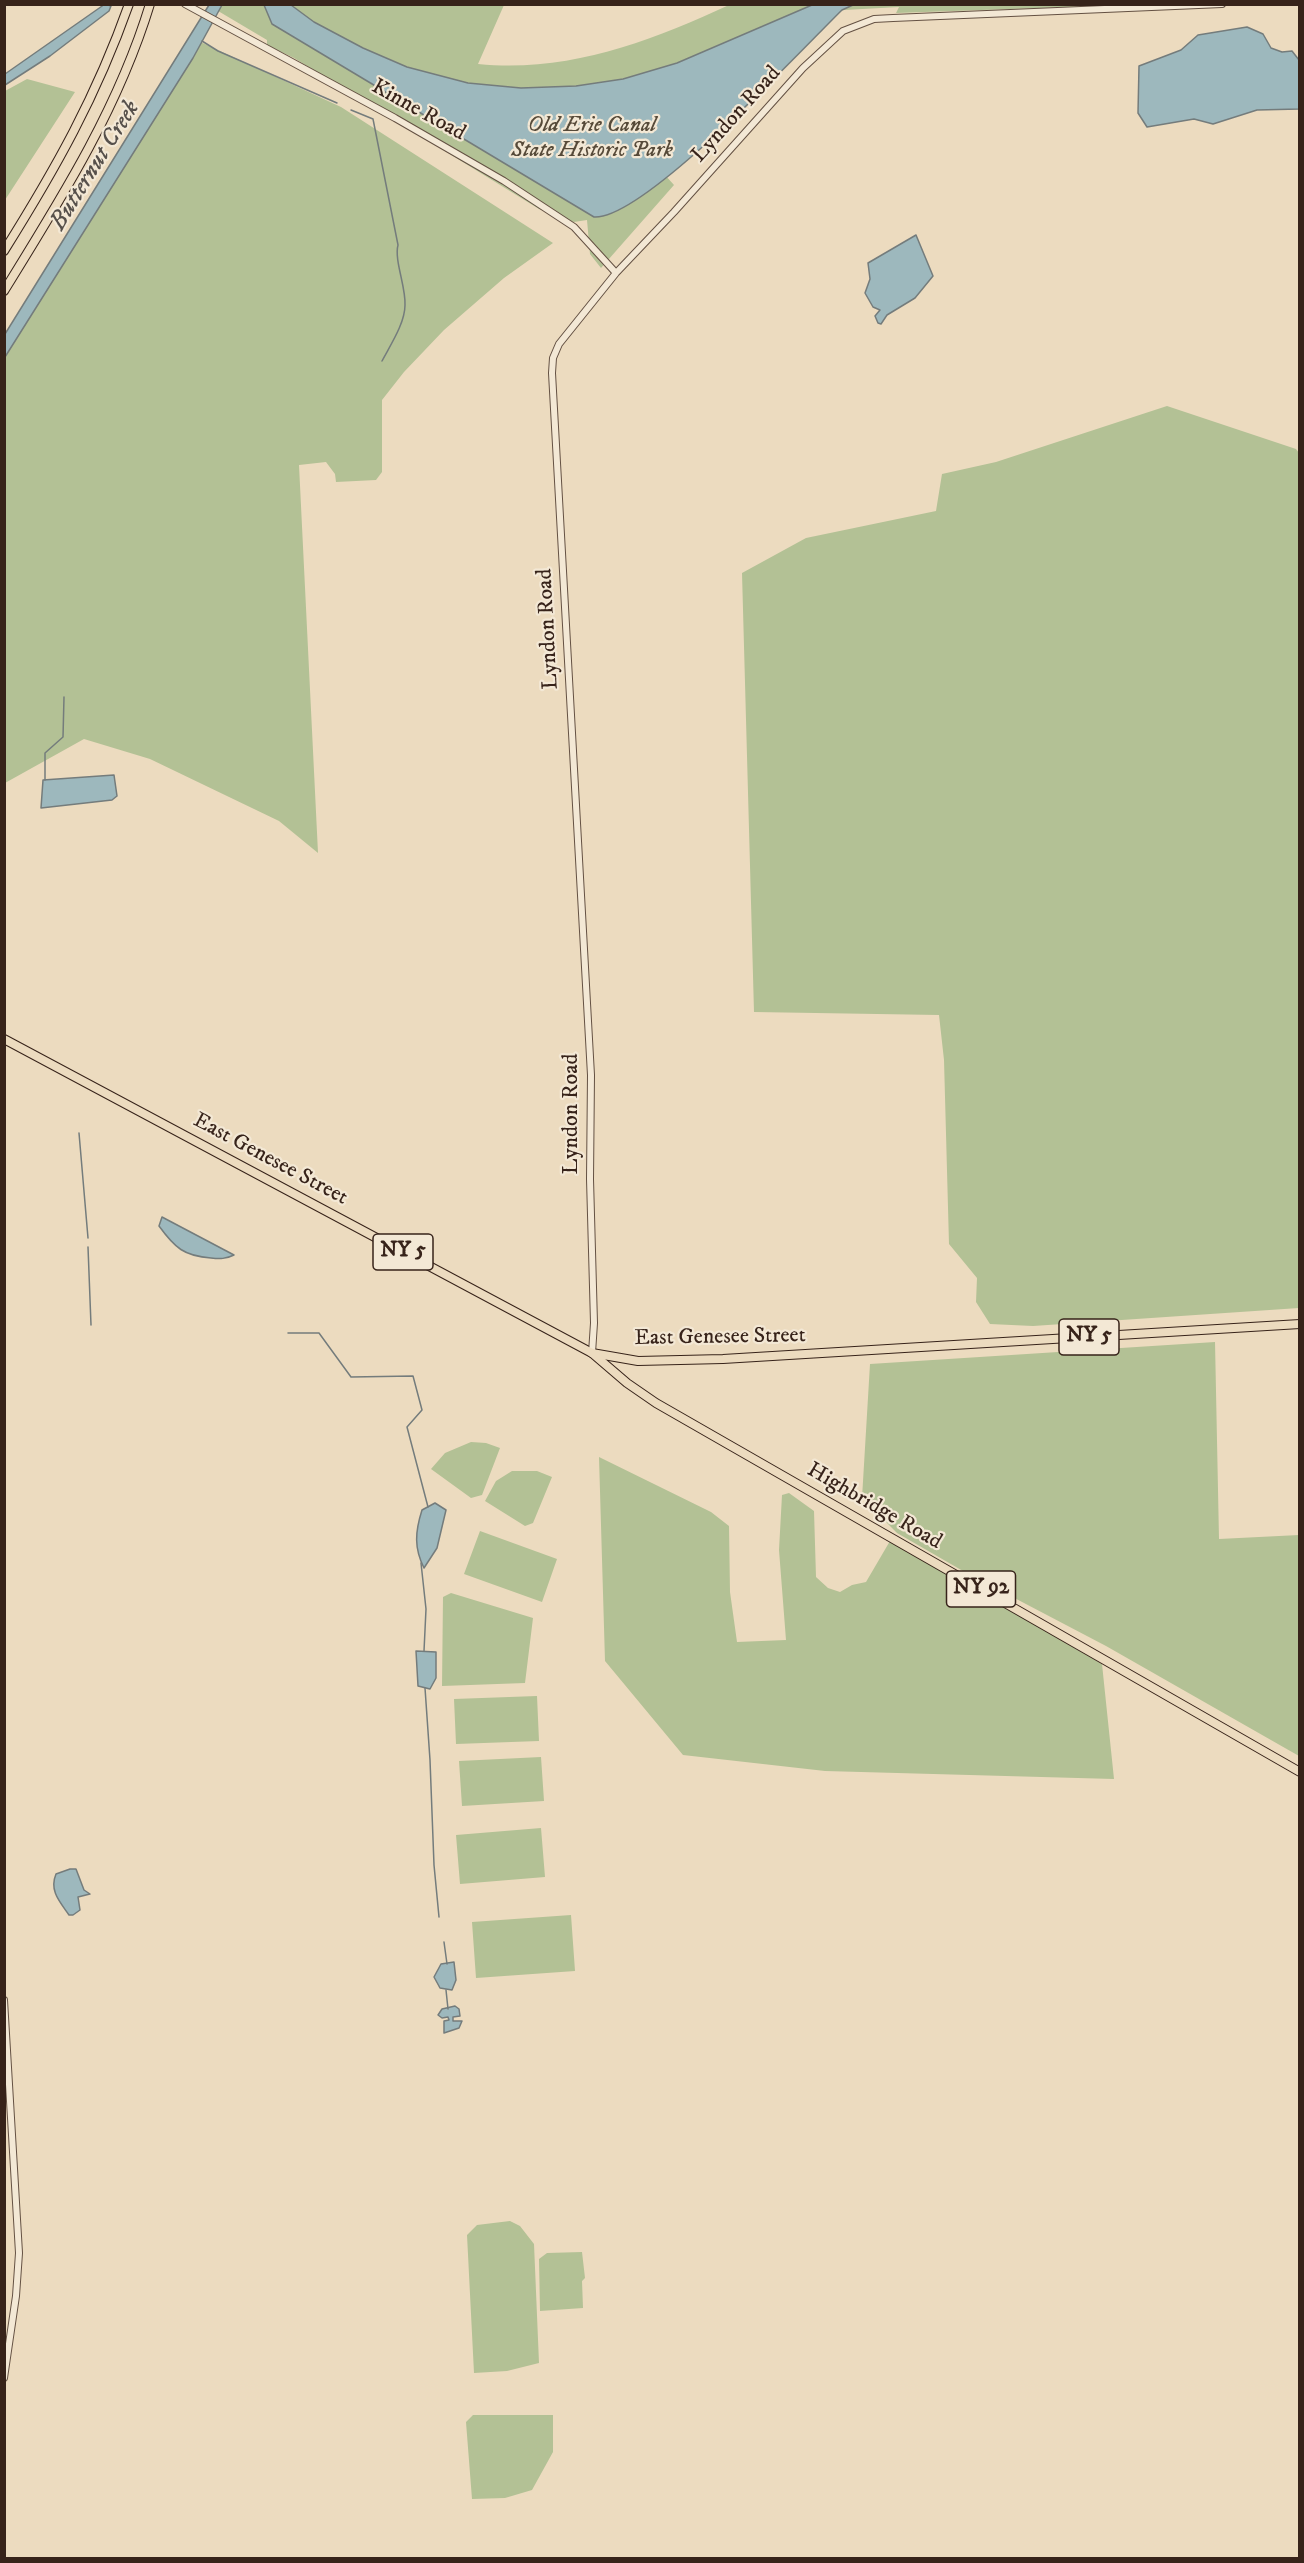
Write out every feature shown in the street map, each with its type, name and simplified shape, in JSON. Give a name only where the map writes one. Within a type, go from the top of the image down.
[{"type":"highway","points":[[4,251],[56,168],[78,127],[98,86],[129,4]]},
{"type":"highway","points":[[4,291],[88,153],[130,61],[150,4]]},
{"type":"main road","name":"East Genesee Street","points":[[4,1039],[592,1353],[638,1361],[723,1359],[1299,1324]]},
{"type":"main road","name":"Highbridge Road","points":[[592,1353],[627,1383],[656,1403],[1299,1772]]},
{"type":"street","name":"Kinne Road","points":[[185,4],[395,118],[553,211],[574,227],[616,273]]},
{"type":"street","name":"Lyndon Road","points":[[592,1353],[594,1323],[590,1063],[552,373],[553,358],[559,344],[616,273],[803,68],[828,42],[858,24],[874,19],[1222,4]]},
{"type":"street","points":[[4,2000],[19,2253],[16,2296],[4,2378]]},
{"type":"green space","name":"Old Erie Canal State Historic Park","points":[[208,5],[504,5],[478,64],[511,66],[544,64],[607,52],[669,31],[729,5],[1124,5],[896,13],[899,7],[826,11],[665,175],[674,185],[601,268],[590,254],[587,220],[574,222],[539,209],[294,58],[267,45],[267,40]]},
{"type":"green space","points":[[194,39],[341,107],[553,243],[504,278],[444,330],[404,372],[382,400],[382,472],[376,480],[336,482],[335,474],[326,462],[299,465],[318,853],[279,821],[150,759],[84,739],[5,783],[4,345]]},
{"type":"green space","points":[[27,79],[75,92],[5,200],[5,91]]},
{"type":"green space","points":[[1167,406],[1296,449],[1299,453],[1299,1308],[1033,1326],[990,1324],[976,1302],[977,1278],[949,1244],[944,1060],[939,1015],[754,1012],[742,573],[806,538],[936,511],[942,474],[996,462]]},
{"type":"green space","points":[[1215,1342],[1219,1539],[1299,1535],[1299,1756],[1106,1646],[963,1571],[897,1533],[862,1498],[870,1364]]},
{"type":"green space","points":[[471,1442],[486,1443],[500,1448],[482,1495],[471,1498],[431,1469],[445,1453]]},
{"type":"green space","points":[[599,1457],[711,1512],[729,1526],[730,1592],[737,1642],[786,1640],[779,1550],[782,1495],[789,1493],[814,1511],[816,1577],[828,1588],[840,1592],[852,1585],[866,1582],[890,1541],[1102,1664],[1114,1779],[825,1771],[683,1755],[605,1661]]},
{"type":"green space","points":[[512,1471],[537,1471],[552,1477],[533,1523],[525,1526],[485,1501],[496,1481]]},
{"type":"green space","points":[[480,1531],[557,1559],[542,1602],[464,1574]]},
{"type":"green space","points":[[451,1593],[533,1618],[525,1683],[442,1686],[443,1597]]},
{"type":"green space","points":[[537,1696],[539,1741],[456,1744],[454,1699]]},
{"type":"green space","points":[[541,1757],[544,1801],[462,1806],[459,1761]]},
{"type":"green space","points":[[541,1828],[545,1877],[460,1884],[456,1835]]},
{"type":"green space","points":[[571,1915],[575,1971],[476,1978],[472,1922]]},
{"type":"green space","points":[[510,2221],[520,2226],[534,2244],[539,2363],[507,2371],[474,2373],[467,2235],[477,2225]]},
{"type":"green space","points":[[582,2252],[585,2278],[582,2281],[583,2308],[540,2311],[539,2259],[547,2253]]},
{"type":"green space","points":[[473,2415],[553,2415],[553,2452],[532,2490],[505,2498],[472,2499],[466,2422]]},
{"type":"water","points":[[105,4],[111,6],[109,11],[50,56],[5,85],[5,74]]},
{"type":"water","points":[[209,5],[222,5],[193,58],[5,357],[5,334]]},
{"type":"water","name":"Old Erie Canal State Historic Park","points":[[264,5],[291,5],[314,22],[363,48],[407,67],[468,83],[521,88],[576,86],[623,79],[677,63],[812,5],[853,5],[842,10],[759,94],[684,163],[648,192],[617,211],[594,217],[272,24]]},
{"type":"water","points":[[1247,27],[1263,34],[1271,48],[1282,52],[1292,51],[1299,60],[1299,109],[1257,110],[1213,124],[1194,119],[1147,127],[1138,113],[1139,66],[1181,50],[1198,35]]},
{"type":"water","points":[[916,235],[933,276],[915,298],[887,315],[881,324],[878,323],[875,316],[880,310],[873,307],[865,293],[870,279],[868,263]]},
{"type":"water","points":[[114,775],[117,796],[112,800],[41,808],[43,780]]},
{"type":"water","points":[[162,1217],[234,1255],[217,1259],[187,1253],[175,1245],[159,1226]]},
{"type":"water","points":[[435,1503],[446,1510],[437,1548],[424,1568],[417,1547],[418,1526],[422,1510]]},
{"type":"water","points":[[416,1651],[436,1652],[436,1678],[430,1689],[418,1686]]},
{"type":"water","points":[[76,1869],[84,1890],[90,1894],[78,1897],[80,1910],[73,1915],[69,1915],[59,1901],[54,1886],[56,1874]]},
{"type":"water","points":[[454,1962],[456,1980],[452,1990],[440,1988],[434,1977],[441,1964]]},
{"type":"water","points":[[455,2006],[459,2009],[460,2016],[453,2017],[453,2021],[462,2021],[459,2028],[444,2033],[444,2021],[449,2020],[448,2017],[442,2018],[438,2015],[442,2009]]},
{"type":"waterway","points":[[202,41],[218,51],[337,103]]},
{"type":"waterway","points":[[351,110],[373,119],[398,245],[405,298],[400,326],[382,361]]},
{"type":"waterway","points":[[45,780],[45,753],[63,737],[64,697]]},
{"type":"waterway","points":[[79,1133],[88,1238]]},
{"type":"waterway","points":[[88,1247],[91,1325]]},
{"type":"waterway","points":[[288,1333],[319,1333],[351,1377],[413,1376],[422,1410],[407,1427],[428,1507]]},
{"type":"waterway","points":[[421,1563],[426,1609],[424,1651]]},
{"type":"waterway","points":[[425,1688],[434,1865],[439,1917]]},
{"type":"waterway","points":[[444,1942],[447,1964]]},
{"type":"waterway","points":[[446,1990],[448,2009]]},
{"type":"water label","name":"Butternut Creek","points":[[96,166]]}]
